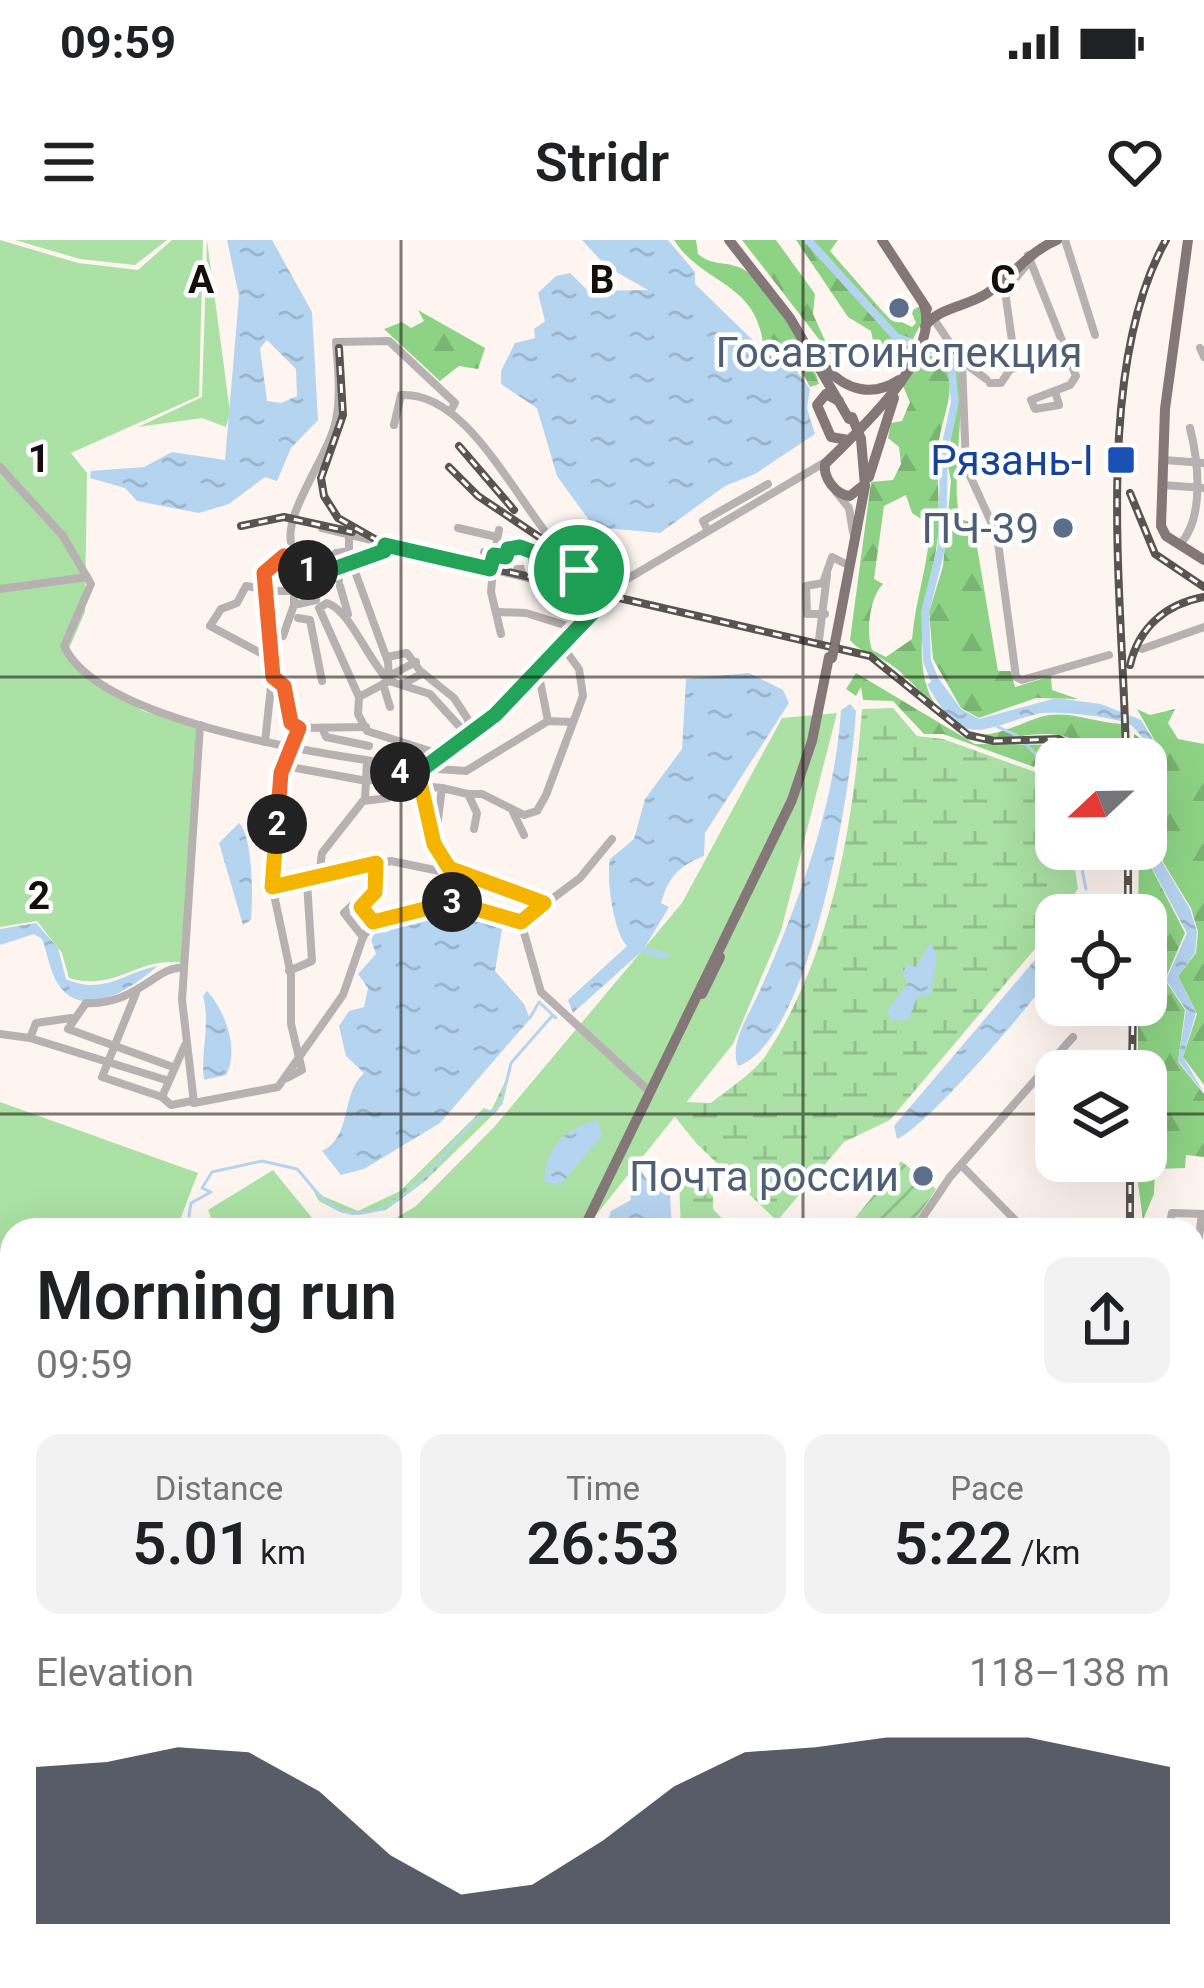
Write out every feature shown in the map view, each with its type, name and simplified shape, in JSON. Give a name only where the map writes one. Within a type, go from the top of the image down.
[{"type":"main road","points":[[731,240],[839,381],[860,389],[899,383]]},
{"type":"main road","points":[[731,240],[790,318],[849,415]]},
{"type":"main road","points":[[882,240],[933,316]]},
{"type":"main road","points":[[602,1190],[794,801],[815,742],[862,490],[899,383],[922,333],[933,316],[985,295],[1029,257],[1061,240]]},
{"type":"main road","points":[[1189,241],[1162,460],[1162,530],[1184,540],[1204,560]]},
{"type":"main road","points":[[922,303],[954,308]]},
{"type":"main road","points":[[922,303],[922,333]]},
{"type":"main road","points":[[822,363],[849,415],[862,490],[829,650]]},
{"type":"main road","points":[[862,490],[848,496],[828,480],[827,461],[856,440],[899,383]]},
{"type":"main road","points":[[849,415],[830,394],[818,401],[831,437],[856,440]]},
{"type":"main road","points":[[589,1218],[708,974]]},
{"type":"street","points":[[1061,240],[1094,335]]},
{"type":"street","points":[[1012,368],[1017,354],[1005,291],[1029,257]]},
{"type":"street","points":[[1029,257],[1076,376],[1051,393]]},
{"type":"street","points":[[933,316],[962,362],[990,381],[1031,362]]},
{"type":"street","points":[[265,742],[273,677],[264,573],[292,546],[288,526],[338,416],[336,342],[388,341],[455,403],[450,412]]},
{"type":"street","points":[[962,362],[966,466],[997,536],[1016,677],[1022,680],[1108,655]]},
{"type":"street","points":[[394,425],[405,393],[450,412],[492,456],[550,540],[608,595]]},
{"type":"street","points":[[875,417],[884,431]]},
{"type":"street","points":[[1184,540],[1200,520],[1201,463],[1190,428]]},
{"type":"street","points":[[1162,460],[1201,463]]},
{"type":"street","points":[[424,768],[467,734],[608,595],[707,529],[827,461]]},
{"type":"street","points":[[0,467],[63,536],[87,577],[90,592],[64,646],[73,663],[146,708],[200,725],[290,749],[365,762],[399,772],[421,786],[482,794],[524,815],[536,811],[583,696],[579,669],[560,642]]},
{"type":"street","points":[[812,470],[828,480]]},
{"type":"street","points":[[799,478],[819,477],[829,484],[849,508],[853,532]]},
{"type":"street","points":[[707,529],[703,521],[768,484]]},
{"type":"street","points":[[1162,484],[1201,487]]},
{"type":"street","points":[[322,528],[608,595]]},
{"type":"street","points":[[458,528],[498,533],[489,553],[491,592],[501,634]]},
{"type":"street","points":[[350,534],[353,566],[387,657],[390,707]]},
{"type":"street","points":[[309,572],[337,564],[353,566],[384,551],[385,545]]},
{"type":"street","points":[[512,562],[512,546],[530,549],[537,555],[536,565]]},
{"type":"street","points":[[350,550],[337,552],[337,564],[348,614],[367,658],[387,681],[434,698],[467,734]]},
{"type":"street","points":[[489,553],[528,571],[536,565],[579,570]]},
{"type":"street","points":[[284,556],[309,572],[359,698],[358,713],[369,736],[364,799],[322,853],[319,878]]},
{"type":"street","points":[[825,614],[807,614],[806,588],[820,585],[832,557],[846,564]]},
{"type":"street","points":[[826,574],[829,650]]},
{"type":"street","points":[[0,590],[87,577]]},
{"type":"street","points":[[246,586],[294,591],[283,636],[272,649],[210,626],[221,609],[236,603],[246,586]]},
{"type":"street","points":[[293,605],[330,603],[348,614]]},
{"type":"street","points":[[286,622],[318,604]]},
{"type":"street","points":[[348,614],[365,605]]},
{"type":"street","points":[[498,612],[526,613],[574,628]]},
{"type":"street","points":[[298,618],[310,620],[322,681]]},
{"type":"street","points":[[1142,649],[1204,627]]},
{"type":"street","points":[[387,657],[407,653],[463,710],[469,721],[467,734]]},
{"type":"street","points":[[347,666],[367,658]]},
{"type":"street","points":[[359,698],[416,662]]},
{"type":"street","points":[[537,666],[548,722]]},
{"type":"street","points":[[403,684],[421,672]]},
{"type":"street","points":[[136,993],[102,1077],[162,1097],[171,1105],[265,1092],[302,1070],[272,887],[272,853],[295,726],[284,686],[273,677]]},
{"type":"street","points":[[434,698],[441,688]]},
{"type":"street","points":[[285,766],[367,781],[424,768],[466,771],[548,722],[572,722]]},
{"type":"street","points":[[268,724],[369,736],[437,754]]},
{"type":"street","points":[[162,1097],[185,1045],[184,968],[200,725]]},
{"type":"street","points":[[322,730],[326,737],[369,736]]},
{"type":"street","points":[[364,799],[388,798],[399,772]]},
{"type":"street","points":[[421,786],[438,856],[454,871],[520,897],[540,898],[543,905]]},
{"type":"street","points":[[434,844],[442,788]]},
{"type":"street","points":[[469,794],[477,813],[474,829]]},
{"type":"street","points":[[512,811],[524,836]]},
{"type":"street","points":[[521,922],[580,878],[612,839]]},
{"type":"street","points":[[435,873],[438,856]]},
{"type":"street","points":[[272,887],[376,863],[467,877]]},
{"type":"street","points":[[373,922],[361,907],[375,892],[376,863]]},
{"type":"street","points":[[289,971],[312,961],[307,882]]},
{"type":"street","points":[[360,898],[344,914],[364,935]]},
{"type":"street","points":[[298,1062],[346,991],[364,935],[373,922],[452,902],[521,922]]},
{"type":"street","points":[[521,922],[539,987],[649,1091]]},
{"type":"street","points":[[173,1067],[68,1029],[86,1003],[104,1004],[136,993],[161,973],[184,968]]},
{"type":"street","points":[[30,1038],[36,1022],[72,1018]]},
{"type":"street","points":[[70,1050],[76,1032]]},
{"type":"street","points":[[0,1034],[30,1038],[166,1081]]},
{"type":"street","points":[[922,1218],[961,1165],[1073,1037]]},
{"type":"street","points":[[185,1045],[191,1055],[193,1101]]},
{"type":"street","points":[[961,1165],[1013,1218]]},
{"type":"street","points":[[1170,1218],[1170,1214],[1203,1214]]},
{"type":"green space","points":[[0,240],[78,263],[138,270],[172,240],[203,240],[199,396],[71,453],[87,473],[85,612],[68,651],[70,663],[143,711],[196,726],[183,963],[153,964],[101,981],[69,978],[62,953],[37,921],[0,927]]},
{"type":"green space","points":[[15,240],[167,240],[135,265],[80,259]]},
{"type":"green space","points":[[207,240],[230,412],[226,427],[202,418],[138,427],[202,397]]},
{"type":"green space","points":[[674,240],[696,240],[703,258],[741,268],[752,276],[788,320],[819,384],[810,387],[801,370],[763,342],[749,307],[685,255]]},
{"type":"green space","points":[[742,240],[776,240],[815,294],[813,314],[832,356]]},
{"type":"green space","points":[[796,240],[838,240],[830,251],[885,314],[912,327],[916,323],[911,311],[920,306],[923,320],[904,356],[888,359],[874,345],[871,331],[848,317]]},
{"type":"green space","points":[[418,310],[485,348],[478,369],[459,366],[440,381],[384,329],[402,322],[411,328],[424,321]]},
{"type":"green space","points":[[924,340],[950,353],[959,376],[957,501],[960,519],[973,523],[998,671],[1011,671],[1015,687],[1051,676],[1052,690],[1078,699],[1036,698],[979,718],[961,708],[933,659],[929,612],[943,566],[951,481],[947,461],[958,396],[947,353],[923,344]]},
{"type":"green space","points":[[918,358],[943,359],[950,382],[939,438],[938,537],[922,651],[932,699],[946,718],[902,673],[850,640],[871,482],[893,480],[901,464],[899,447],[888,438],[891,423],[902,421],[910,402],[903,386]],"holes":[[[906,495],[912,513],[930,525],[912,639],[886,657],[872,650],[870,616],[883,584],[874,579],[884,506]]]},
{"type":"green space","points":[[856,673],[975,744],[1035,745],[1035,765],[943,734],[924,734],[893,701],[863,700],[861,687],[856,696],[846,689]]},
{"type":"green space","points":[[893,708],[917,736],[943,739],[1035,772],[1035,870],[1075,870],[1078,889],[1074,894],[1035,894],[1035,949],[890,1120],[844,1142],[780,1218],[774,1218],[697,1144],[662,1101],[711,1103],[766,1055],[808,975],[823,932],[852,798],[862,709]]},
{"type":"green space","points":[[1137,709],[1150,715],[1175,709],[1168,723],[1178,739],[1204,744],[1204,1085],[1183,1057],[1197,1014],[1178,976],[1196,953],[1198,932],[1191,908],[1167,869],[1167,738],[1153,738]]},
{"type":"green space","points":[[837,713],[781,931],[733,1044],[594,1218],[396,1218],[416,1206],[495,1126],[682,903],[782,718]]},
{"type":"green space","points":[[1049,715],[1122,724],[1122,738],[1043,734],[972,735],[946,718],[978,734]]},
{"type":"green space","points":[[1139,870],[1153,870],[1165,894],[1138,894]]},
{"type":"green space","points":[[1167,898],[1185,933],[1167,975]]},
{"type":"green space","points":[[1167,983],[1185,1010],[1178,1062],[1204,1094],[1204,1157],[1186,1155],[1185,1168],[1167,1169],[1167,1050],[1138,1050],[1138,1026],[1167,1026]]},
{"type":"green space","points":[[512,1067],[498,1110],[424,1182],[386,1210],[353,1215],[319,1201],[308,1181],[320,1195],[358,1211],[400,1191],[484,1108],[491,1111]]},
{"type":"green space","points":[[0,1102],[198,1173],[181,1218],[0,1218]]},
{"type":"green space","points":[[901,1161],[936,1189],[917,1218],[855,1218]]},
{"type":"green space","points":[[273,1170],[312,1218],[211,1218],[208,1210]]},
{"type":"green space","points":[[699,1173],[713,1196],[713,1209],[722,1218],[681,1218],[679,1179]]},
{"type":"green space","points":[[1138,1182],[1154,1182],[1154,1194],[1143,1218]]},
{"type":"water","points":[[227,240],[272,240],[312,312],[318,420],[291,448],[277,481],[265,477],[229,504],[199,513],[137,501],[125,488],[90,478],[91,471],[144,467],[172,452],[225,460],[239,296]],"holes":[[[267,340],[296,369],[297,396],[281,403],[267,401],[260,348]]]},
{"type":"water","points":[[582,240],[668,240],[695,272],[695,284],[766,353],[796,370],[810,389],[807,408],[815,434],[755,474],[725,486],[660,533],[594,527],[557,476],[537,408],[501,384],[501,371],[515,343],[535,338],[534,329],[545,321],[538,293],[556,276],[570,273],[588,291],[648,290],[606,266]]},
{"type":"water","points":[[749,673],[783,690],[789,703],[705,833],[704,856],[682,868],[668,886],[661,903],[669,907],[645,947],[673,955],[659,959],[641,952],[573,1013],[568,1000],[627,946],[612,906],[610,859],[634,839],[645,799],[682,749],[686,679]]},
{"type":"water","points":[[939,679],[961,709],[979,719],[1056,698],[1101,704],[1141,720],[1152,738],[1143,738],[1125,723],[1071,714],[1037,714],[975,730],[951,719],[927,684]]},
{"type":"water","points":[[850,704],[856,711],[846,793],[807,961],[787,1010],[764,1046],[738,1066],[739,1037],[789,922],[813,852],[831,781],[841,710]]},
{"type":"water","points":[[239,823],[247,841],[252,883],[251,920],[243,925],[219,843]]},
{"type":"water","points":[[1153,870],[1167,870],[1190,909],[1197,932],[1195,953],[1178,976],[1196,1013],[1183,1057],[1204,1093],[1178,1061],[1186,1010],[1167,978],[1187,933]]},
{"type":"water","points":[[437,914],[476,915],[502,929],[495,971],[524,1004],[530,1019],[440,1123],[364,1169],[341,1175],[322,1151],[338,1135],[352,1092],[364,1073],[346,1056],[339,1026],[349,1011],[364,1007],[368,988],[358,974],[376,954],[371,940],[375,933],[388,932],[398,917],[417,922]]},
{"type":"water","points":[[36,923],[58,948],[66,979],[79,984],[103,984],[158,966],[109,997],[81,1001],[58,984],[42,939],[34,934],[0,945],[0,929]]},
{"type":"water","points":[[931,942],[937,957],[931,994],[917,997],[909,1019],[892,1021],[887,1011],[908,983],[902,975],[907,964],[916,967]]},
{"type":"water","points":[[1035,960],[1035,995],[1002,1036],[911,1130],[897,1139],[894,1126]]},
{"type":"water","points":[[207,991],[225,1020],[231,1054],[226,1075],[204,1080],[203,996]]},
{"type":"water","points":[[598,1120],[602,1136],[560,1185],[544,1182],[548,1159],[559,1141]]},
{"type":"water","points":[[641,1170],[647,1180],[669,1179],[671,1218],[609,1218],[611,1211],[631,1200],[628,1176]]},
{"type":"waterway","points":[[808,240],[896,337],[943,354],[951,363],[955,402],[944,453],[942,545],[925,612],[927,661],[938,688]]},
{"type":"waterway","points":[[998,727],[1018,736],[1035,753]]},
{"type":"waterway","points":[[1082,870],[1086,889]]},
{"type":"waterway","points":[[530,1018],[539,1002],[555,1017]]},
{"type":"waterway","points":[[189,1216],[191,1203],[211,1192],[202,1188],[212,1172],[262,1161],[297,1169],[321,1197],[343,1211],[371,1212],[388,1205],[420,1181],[476,1121],[501,1104],[511,1063],[552,1016],[556,1018]]},
{"type":"railway","points":[[1125,738],[1118,563],[1120,423],[1128,356],[1143,295],[1166,240]]},
{"type":"railway","points":[[339,348],[343,415],[321,478],[324,496],[338,518],[380,542],[603,594]]},
{"type":"railway","points":[[459,446],[514,510]]},
{"type":"railway","points":[[449,467],[478,496],[563,553],[599,591]]},
{"type":"railway","points":[[1130,493],[1155,554],[1204,587]]},
{"type":"railway","points":[[241,526],[284,517],[352,532]]},
{"type":"railway","points":[[615,597],[870,656],[968,735],[994,741],[1035,740]]},
{"type":"railway","points":[[1130,665],[1140,639],[1156,619],[1204,597]]},
{"type":"railway","points":[[1128,870],[1128,894]]},
{"type":"railway","points":[[1132,1050],[1133,1026]]},
{"type":"railway","points":[[1130,1182],[1130,1218]]},
{"type":"place","name":"Госавтоинспекция","points":[[899,308]]},
{"type":"place","name":"Рязань-I","points":[[1121,460]]},
{"type":"place","name":"ПЧ-39","points":[[1063,528]]},
{"type":"place","name":"Почта россии","points":[[923,1176]]},
{"type":"route","points":[[385,545],[490,569],[494,555],[506,557],[512,546],[536,553],[536,565],[579,570],[595,586],[610,592],[596,609],[477,731],[437,754],[424,768],[400,765],[399,774],[404,782],[421,786],[434,844],[449,868],[512,895],[540,898],[543,905],[521,922],[452,902],[392,913],[373,922],[361,907],[375,892],[376,863],[272,887],[269,872],[281,773],[299,728],[291,723],[284,686],[273,677],[264,573],[270,566],[284,556],[300,561],[311,577],[366,561],[384,551],[385,545]]}]
